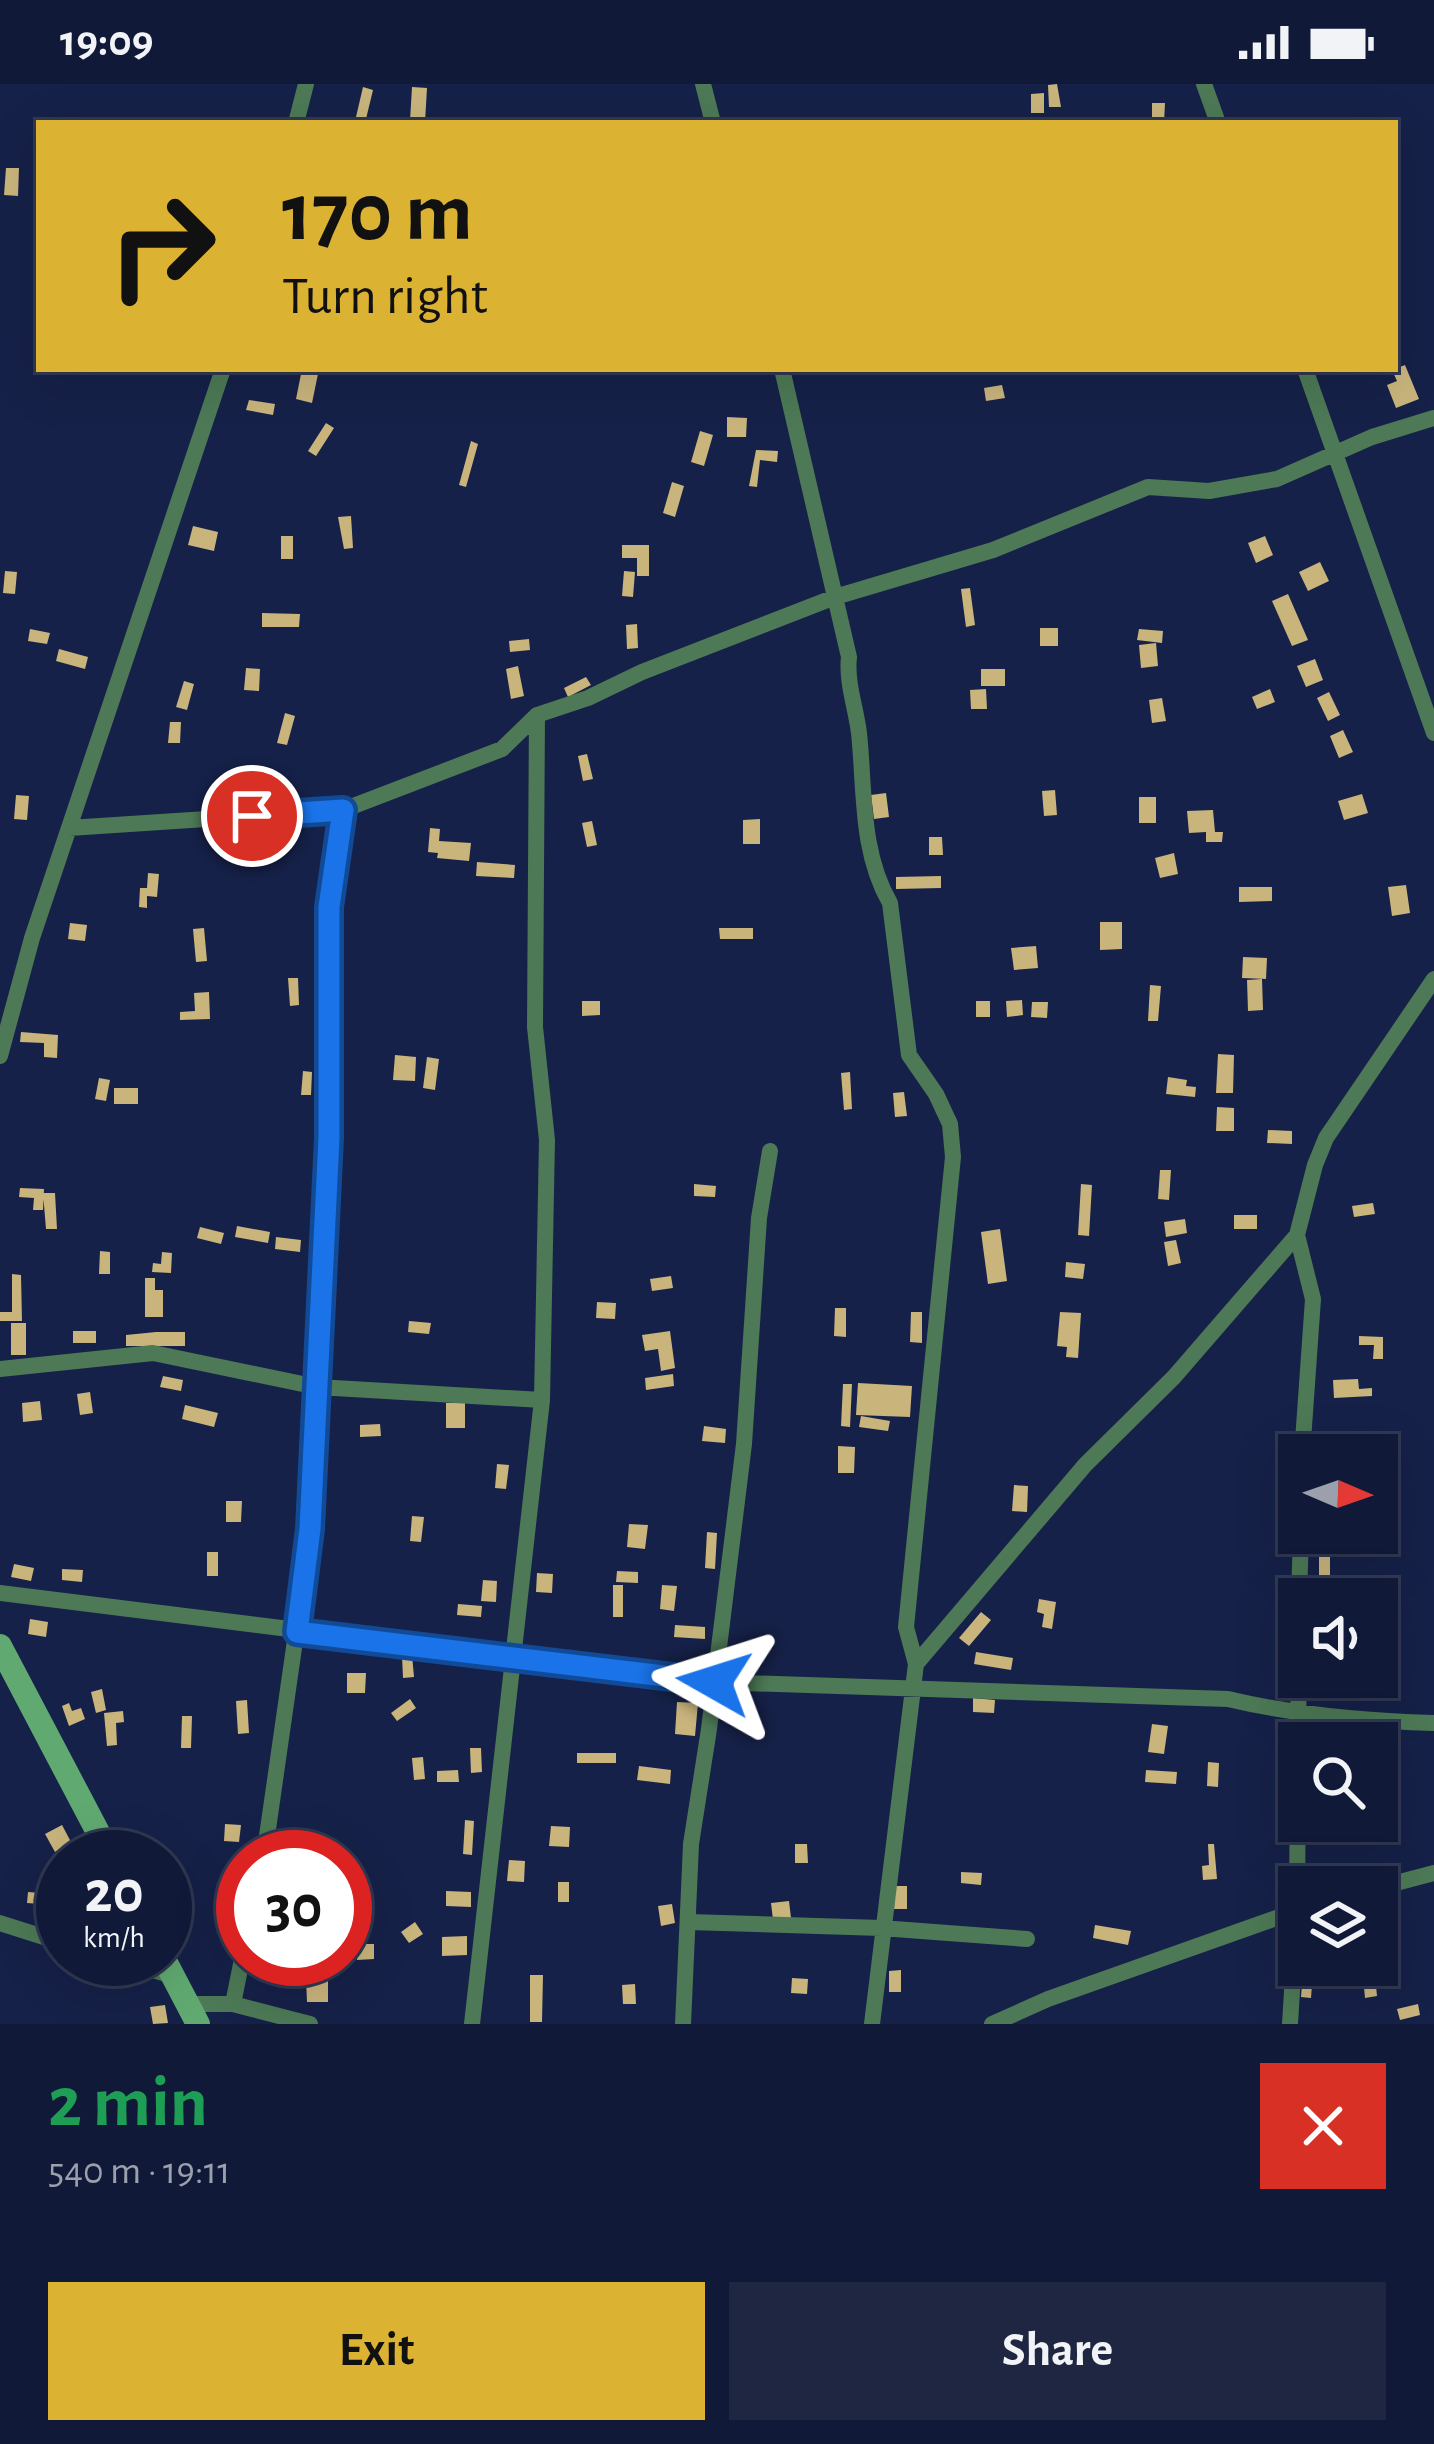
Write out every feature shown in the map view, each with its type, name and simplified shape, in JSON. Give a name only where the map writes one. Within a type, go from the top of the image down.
[{"type":"main road","points":[[0,1646],[97,1830]]},
{"type":"main road","points":[[178,1986],[193,2014]]},
{"type":"street","points":[[297,120],[306,84]]},
{"type":"street","points":[[704,84],[711,120]]},
{"type":"street","points":[[1204,84],[1217,120]]},
{"type":"street","points":[[0,1056],[32,938],[222,372]]},
{"type":"street","points":[[783,372],[849,657],[866,834],[890,903],[908,1055],[936,1094],[950,1124],[953,1157],[906,1627],[916,1664],[872,2024]]},
{"type":"street","points":[[1307,372],[1434,734]]},
{"type":"street","points":[[69,828],[343,810],[502,749],[537,715],[836,598],[993,550],[1148,487],[1209,491],[1277,478],[1372,437],[1434,418]]},
{"type":"street","points":[[472,2024],[542,1400],[547,1140],[535,1028],[537,715]]},
{"type":"street","points":[[268,1830],[310,1529],[329,1138],[329,907],[343,810]]},
{"type":"street","points":[[1303,1434],[1313,1299],[1298,1235],[1315,1165],[1326,1138],[1434,979]]},
{"type":"street","points":[[682,2024],[691,1844],[744,1444],[759,1218],[770,1151]]},
{"type":"street","points":[[916,1664],[1084,1465],[1174,1377],[1298,1235]]},
{"type":"street","points":[[0,1369],[153,1353],[317,1387],[542,1400]]},
{"type":"street","points":[[0,1593],[714,1682],[1228,1700],[1297,1715],[1331,1713],[1434,1723]]},
{"type":"street","points":[[1297,1698],[1298,1866]]},
{"type":"street","points":[[1398,1882],[1434,1873]]},
{"type":"street","points":[[996,2023],[1278,1917]]},
{"type":"street","points":[[689,1922],[881,1928],[1027,1939]]},
{"type":"street","points":[[0,1923],[36,1934]]},
{"type":"street","points":[[233,2004],[237,1986]]},
{"type":"street","points":[[1290,2024],[1293,1986]]},
{"type":"street","points":[[193,2014],[233,2004],[310,2024]]},
{"type":"building","points":[[1057,84],[1061,107],[1049,107],[1048,85]]},
{"type":"building","points":[[363,87],[373,90],[366,119],[356,117]]},
{"type":"building","points":[[412,87],[427,88],[425,120],[410,120]]},
{"type":"building","points":[[1044,93],[1044,113],[1031,113],[1031,94]]},
{"type":"building","points":[[1152,103],[1165,103],[1164,120],[1152,120]]},
{"type":"building","points":[[6,168],[19,168],[18,196],[4,195]]},
{"type":"building","points":[[1405,365],[1419,399],[1396,408],[1387,385],[1397,381],[1393,372]]},
{"type":"building","points":[[301,372],[318,372],[312,403],[296,399]]},
{"type":"building","points":[[1002,385],[1005,398],[986,401],[984,388]]},
{"type":"building","points":[[249,400],[275,404],[273,415],[246,410]]},
{"type":"building","points":[[727,417],[747,418],[746,437],[727,437]]},
{"type":"building","points":[[326,423],[334,428],[316,456],[308,451]]},
{"type":"building","points":[[700,431],[713,435],[704,466],[691,462]]},
{"type":"building","points":[[471,441],[478,444],[466,487],[459,485]]},
{"type":"building","points":[[756,450],[778,451],[777,462],[760,460],[757,487],[749,486]]},
{"type":"building","points":[[672,482],[684,486],[675,517],[663,513]]},
{"type":"building","points":[[351,516],[353,548],[344,549],[338,517]]},
{"type":"building","points":[[193,526],[218,532],[214,551],[188,545]]},
{"type":"building","points":[[281,536],[293,536],[293,559],[281,559]]},
{"type":"building","points":[[1265,536],[1273,555],[1256,563],[1248,543]]},
{"type":"building","points":[[622,545],[649,545],[649,576],[637,576],[637,558],[622,558]]},
{"type":"building","points":[[1320,562],[1329,581],[1308,591],[1299,572]]},
{"type":"building","points":[[5,571],[17,572],[15,594],[3,593]]},
{"type":"building","points":[[624,571],[635,572],[633,597],[622,596]]},
{"type":"building","points":[[970,588],[975,625],[966,627],[961,589]]},
{"type":"building","points":[[1288,594],[1308,640],[1292,646],[1272,601]]},
{"type":"building","points":[[262,613],[300,614],[299,627],[262,627]]},
{"type":"building","points":[[637,624],[638,648],[627,649],[626,625]]},
{"type":"building","points":[[1040,628],[1058,628],[1058,646],[1040,646]]},
{"type":"building","points":[[30,629],[50,633],[47,644],[28,641]]},
{"type":"building","points":[[1139,629],[1163,631],[1162,643],[1137,640]]},
{"type":"building","points":[[529,639],[530,650],[510,652],[509,641]]},
{"type":"building","points":[[1156,643],[1158,666],[1141,668],[1139,645]]},
{"type":"building","points":[[59,649],[88,657],[85,669],[56,661]]},
{"type":"building","points":[[1315,659],[1323,680],[1306,687],[1297,666]]},
{"type":"building","points":[[518,666],[524,696],[511,699],[506,669]]},
{"type":"building","points":[[246,668],[260,669],[259,691],[244,690]]},
{"type":"building","points":[[981,669],[1005,669],[1005,686],[981,686]]},
{"type":"building","points":[[586,677],[591,685],[568,697],[564,688]]},
{"type":"building","points":[[184,681],[194,684],[187,710],[176,707]]},
{"type":"building","points":[[986,689],[987,709],[971,709],[970,690]]},
{"type":"building","points":[[1270,689],[1275,702],[1257,709],[1252,697]]},
{"type":"building","points":[[1329,692],[1340,715],[1328,721],[1317,698]]},
{"type":"building","points":[[1162,698],[1166,721],[1152,723],[1149,700]]},
{"type":"building","points":[[285,713],[295,716],[287,745],[277,743]]},
{"type":"building","points":[[170,722],[181,722],[180,743],[168,743]]},
{"type":"building","points":[[1343,730],[1353,752],[1339,758],[1330,736]]},
{"type":"building","points":[[587,754],[593,779],[583,781],[578,756]]},
{"type":"building","points":[[1055,790],[1057,815],[1044,816],[1042,791]]},
{"type":"building","points":[[886,793],[889,817],[874,819],[871,795]]},
{"type":"building","points":[[1362,794],[1368,813],[1344,820],[1338,801]]},
{"type":"building","points":[[16,795],[29,796],[27,820],[14,819]]},
{"type":"building","points":[[1139,797],[1156,797],[1156,823],[1139,823]]},
{"type":"building","points":[[1213,810],[1215,832],[1223,832],[1222,842],[1206,842],[1206,832],[1189,833],[1187,811]]},
{"type":"building","points":[[760,819],[760,844],[743,844],[743,820]]},
{"type":"building","points":[[592,821],[597,845],[587,847],[582,823]]},
{"type":"building","points":[[430,828],[440,829],[439,841],[471,843],[469,861],[437,858],[438,853],[428,852]]},
{"type":"building","points":[[929,837],[942,837],[943,855],[929,855]]},
{"type":"building","points":[[1174,853],[1178,874],[1160,878],[1155,858]]},
{"type":"building","points":[[477,862],[515,865],[514,878],[476,876]]},
{"type":"building","points":[[148,873],[159,874],[157,897],[147,896],[147,908],[139,907],[140,888],[147,888]]},
{"type":"building","points":[[941,876],[941,888],[896,889],[896,877]]},
{"type":"building","points":[[1406,885],[1410,913],[1392,916],[1388,887]]},
{"type":"building","points":[[1239,887],[1272,887],[1272,901],[1239,902]]},
{"type":"building","points":[[1100,922],[1122,922],[1122,949],[1100,950]]},
{"type":"building","points":[[70,923],[87,925],[85,941],[68,939]]},
{"type":"building","points":[[204,928],[207,961],[196,962],[193,929]]},
{"type":"building","points":[[719,928],[753,928],[753,939],[720,939]]},
{"type":"building","points":[[1036,946],[1038,968],[1014,970],[1011,948]]},
{"type":"building","points":[[1243,957],[1267,958],[1266,979],[1242,978]]},
{"type":"building","points":[[288,978],[298,978],[299,1005],[290,1006]]},
{"type":"building","points":[[1262,979],[1263,1010],[1248,1011],[1247,980]]},
{"type":"building","points":[[1150,985],[1161,986],[1158,1021],[1148,1021]]},
{"type":"building","points":[[209,992],[210,1019],[180,1020],[180,1012],[195,1011],[194,993]]},
{"type":"building","points":[[1022,1000],[1023,1015],[1007,1017],[1006,1001]]},
{"type":"building","points":[[582,1001],[600,1001],[600,1015],[582,1016]]},
{"type":"building","points":[[976,1001],[990,1001],[990,1017],[976,1017]]},
{"type":"building","points":[[1032,1002],[1048,1002],[1047,1018],[1031,1017]]},
{"type":"building","points":[[21,1032],[58,1035],[57,1058],[44,1057],[44,1043],[20,1042]]},
{"type":"building","points":[[1218,1054],[1234,1055],[1233,1093],[1216,1093]]},
{"type":"building","points":[[395,1055],[416,1057],[415,1081],[393,1080]]},
{"type":"building","points":[[427,1057],[439,1059],[435,1090],[423,1088]]},
{"type":"building","points":[[303,1071],[312,1072],[311,1095],[301,1095]]},
{"type":"building","points":[[850,1072],[852,1109],[844,1110],[841,1073]]},
{"type":"building","points":[[1168,1077],[1187,1080],[1186,1086],[1196,1087],[1195,1097],[1166,1094]]},
{"type":"building","points":[[99,1078],[110,1080],[106,1101],[95,1099]]},
{"type":"building","points":[[114,1088],[138,1088],[138,1104],[114,1104]]},
{"type":"building","points":[[904,1092],[907,1116],[895,1117],[893,1093]]},
{"type":"building","points":[[1217,1107],[1234,1108],[1234,1131],[1216,1131]]},
{"type":"building","points":[[1268,1130],[1292,1131],[1292,1144],[1267,1143]]},
{"type":"building","points":[[1160,1170],[1171,1170],[1169,1200],[1158,1199]]},
{"type":"building","points":[[694,1184],[716,1186],[715,1197],[694,1196]]},
{"type":"building","points":[[1081,1184],[1092,1185],[1089,1236],[1078,1235]]},
{"type":"building","points":[[20,1188],[44,1189],[43,1210],[33,1210],[34,1198],[19,1197]]},
{"type":"building","points":[[43,1193],[55,1193],[57,1229],[46,1229]]},
{"type":"building","points":[[1373,1203],[1375,1214],[1354,1217],[1352,1206]]},
{"type":"building","points":[[1234,1215],[1257,1215],[1257,1229],[1234,1229]]},
{"type":"building","points":[[1185,1219],[1187,1233],[1166,1237],[1164,1222]]},
{"type":"building","points":[[237,1226],[270,1232],[268,1243],[235,1237]]},
{"type":"building","points":[[200,1227],[224,1233],[221,1244],[197,1238]]},
{"type":"building","points":[[1000,1229],[1007,1281],[988,1284],[981,1232]]},
{"type":"building","points":[[276,1237],[301,1240],[300,1252],[275,1249]]},
{"type":"building","points":[[1176,1240],[1181,1263],[1168,1266],[1164,1242]]},
{"type":"building","points":[[100,1251],[110,1252],[110,1274],[99,1274]]},
{"type":"building","points":[[162,1252],[172,1253],[171,1273],[152,1272],[153,1263],[161,1264]]},
{"type":"building","points":[[1066,1262],[1085,1264],[1083,1279],[1065,1277]]},
{"type":"building","points":[[12,1274],[21,1275],[22,1321],[0,1321],[0,1312],[12,1312]]},
{"type":"building","points":[[671,1276],[673,1288],[652,1291],[650,1279]]},
{"type":"building","points":[[145,1278],[155,1278],[155,1290],[163,1290],[163,1317],[145,1317]]},
{"type":"building","points":[[597,1302],[616,1303],[615,1319],[596,1318]]},
{"type":"building","points":[[835,1308],[846,1308],[846,1337],[834,1336]]},
{"type":"building","points":[[911,1312],[922,1312],[922,1343],[910,1342]]},
{"type":"building","points":[[1060,1312],[1081,1313],[1078,1358],[1066,1357],[1067,1347],[1057,1346]]},
{"type":"building","points":[[409,1321],[431,1323],[429,1334],[408,1332]]},
{"type":"building","points":[[11,1323],[26,1323],[26,1355],[11,1355]]},
{"type":"building","points":[[73,1331],[96,1331],[96,1343],[73,1343]]},
{"type":"building","points":[[670,1331],[675,1368],[661,1371],[658,1349],[645,1351],[642,1335]]},
{"type":"building","points":[[185,1332],[185,1346],[126,1346],[126,1335]]},
{"type":"building","points":[[1359,1336],[1383,1337],[1383,1359],[1373,1359],[1374,1345],[1359,1345]]},
{"type":"building","points":[[673,1374],[674,1386],[646,1390],[645,1378]]},
{"type":"building","points":[[163,1376],[183,1380],[181,1391],[160,1387]]},
{"type":"building","points":[[1358,1379],[1359,1389],[1372,1388],[1372,1396],[1334,1398],[1333,1380]]},
{"type":"building","points":[[858,1383],[912,1386],[910,1417],[856,1415]]},
{"type":"building","points":[[843,1384],[852,1384],[850,1427],[841,1426]]},
{"type":"building","points":[[90,1392],[93,1413],[80,1415],[77,1394]]},
{"type":"building","points":[[40,1401],[42,1420],[23,1422],[22,1403]]},
{"type":"building","points":[[446,1403],[465,1403],[465,1428],[446,1428]]},
{"type":"building","points":[[185,1405],[218,1413],[214,1427],[182,1419]]},
{"type":"building","points":[[861,1416],[890,1421],[888,1431],[859,1427]]},
{"type":"building","points":[[380,1424],[381,1436],[360,1437],[360,1425]]},
{"type":"building","points":[[704,1426],[726,1429],[725,1443],[702,1441]]},
{"type":"building","points":[[838,1446],[855,1447],[854,1473],[838,1473]]},
{"type":"building","points":[[497,1464],[509,1465],[506,1489],[495,1488]]},
{"type":"building","points":[[1014,1485],[1028,1486],[1027,1512],[1012,1511]]},
{"type":"building","points":[[226,1501],[242,1501],[241,1522],[226,1522]]},
{"type":"building","points":[[412,1516],[424,1517],[421,1542],[410,1541]]},
{"type":"building","points":[[629,1524],[648,1525],[645,1549],[627,1547]]},
{"type":"building","points":[[707,1532],[717,1533],[715,1569],[705,1568]]},
{"type":"building","points":[[207,1552],[218,1552],[218,1576],[207,1576]]},
{"type":"building","points":[[1319,1554],[1330,1554],[1330,1577],[1319,1576]]},
{"type":"building","points":[[14,1564],[34,1568],[31,1581],[11,1577]]},
{"type":"building","points":[[62,1569],[83,1570],[82,1582],[62,1580]]},
{"type":"building","points":[[617,1571],[638,1572],[638,1583],[616,1582]]},
{"type":"building","points":[[537,1573],[553,1574],[552,1593],[536,1592]]},
{"type":"building","points":[[483,1580],[497,1581],[496,1602],[481,1601]]},
{"type":"building","points":[[613,1585],[623,1585],[623,1617],[613,1617]]},
{"type":"building","points":[[662,1585],[677,1586],[674,1611],[660,1609]]},
{"type":"building","points":[[1039,1599],[1056,1602],[1052,1629],[1042,1627]]},
{"type":"building","points":[[458,1604],[482,1606],[481,1617],[457,1615]]},
{"type":"building","points":[[981,1612],[991,1620],[969,1646],[959,1638]]},
{"type":"building","points":[[30,1619],[48,1622],[46,1637],[28,1634]]},
{"type":"building","points":[[675,1625],[705,1627],[705,1639],[674,1637]]},
{"type":"building","points":[[976,1652],[1013,1658],[1011,1670],[974,1664]]},
{"type":"building","points":[[412,1655],[414,1677],[403,1678],[402,1656]]},
{"type":"building","points":[[347,1673],[366,1673],[365,1693],[347,1693]]},
{"type":"building","points":[[102,1689],[106,1710],[96,1713],[91,1692]]},
{"type":"building","points":[[973,1698],[995,1700],[994,1713],[973,1712]]},
{"type":"building","points":[[410,1699],[416,1708],[397,1721],[391,1713]]},
{"type":"building","points":[[247,1700],[249,1733],[238,1734],[236,1701]]},
{"type":"building","points":[[677,1702],[698,1703],[695,1736],[675,1734]]},
{"type":"building","points":[[69,1703],[72,1711],[81,1708],[85,1719],[69,1726],[62,1706]]},
{"type":"building","points":[[123,1711],[124,1722],[116,1723],[117,1745],[107,1746],[104,1713]]},
{"type":"building","points":[[182,1716],[192,1716],[191,1748],[181,1748]]},
{"type":"building","points":[[1152,1724],[1168,1726],[1164,1754],[1148,1752]]},
{"type":"building","points":[[470,1748],[481,1748],[482,1772],[471,1773]]},
{"type":"building","points":[[577,1753],[616,1753],[616,1763],[577,1763]]},
{"type":"building","points":[[423,1757],[425,1779],[414,1780],[412,1758]]},
{"type":"building","points":[[1208,1762],[1219,1763],[1218,1787],[1207,1786]]},
{"type":"building","points":[[639,1766],[671,1770],[670,1784],[637,1780]]},
{"type":"building","points":[[458,1770],[459,1782],[437,1782],[437,1771]]},
{"type":"building","points":[[1146,1770],[1177,1772],[1176,1784],[1145,1782]]},
{"type":"building","points":[[465,1820],[474,1821],[472,1855],[463,1854]]},
{"type":"building","points":[[551,1826],[570,1827],[569,1847],[549,1846]]},
{"type":"building","points":[[795,1844],[807,1844],[808,1863],[795,1863]]},
{"type":"building","points":[[1208,1844],[1214,1844],[1217,1879],[1203,1880],[1202,1866],[1209,1865]]},
{"type":"building","points":[[509,1860],[525,1861],[524,1882],[507,1881]]},
{"type":"building","points":[[961,1872],[982,1873],[981,1885],[961,1883]]},
{"type":"building","points":[[558,1882],[569,1882],[569,1902],[558,1902]]},
{"type":"building","points":[[895,1886],[907,1886],[907,1909],[894,1909]]},
{"type":"building","points":[[446,1891],[471,1892],[471,1907],[446,1906]]},
{"type":"building","points":[[28,1892],[36,1893],[36,1904],[27,1903]]},
{"type":"building","points":[[789,1901],[791,1918],[773,1920],[771,1903]]},
{"type":"building","points":[[672,1904],[675,1923],[661,1926],[658,1906]]},
{"type":"building","points":[[415,1922],[423,1934],[409,1943],[401,1932]]},
{"type":"building","points":[[1095,1925],[1131,1931],[1128,1945],[1093,1938]]},
{"type":"building","points":[[467,1936],[467,1955],[442,1956],[442,1937]]},
{"type":"building","points":[[901,1970],[901,1992],[889,1992],[889,1971]]},
{"type":"building","points":[[530,1975],[543,1975],[542,2022],[530,2022]]},
{"type":"building","points":[[792,1978],[808,1979],[807,1994],[791,1993]]},
{"type":"building","points":[[635,1984],[636,2004],[623,2004],[622,1985]]},
{"type":"building","points":[[306,1986],[328,1986],[328,2002],[307,2002]]},
{"type":"building","points":[[1302,1986],[1312,1986],[1311,1998],[1301,1997]]},
{"type":"building","points":[[1364,1986],[1376,1986],[1377,1996],[1365,1998]]},
{"type":"building","points":[[1418,2004],[1420,2015],[1400,2020],[1397,2009]]},
{"type":"building","points":[[165,2005],[168,2023],[153,2024],[150,2007]]},
{"type":"route","points":[[252,816],[343,810],[329,907],[329,1138],[310,1529],[297,1632],[714,1682]]}]
